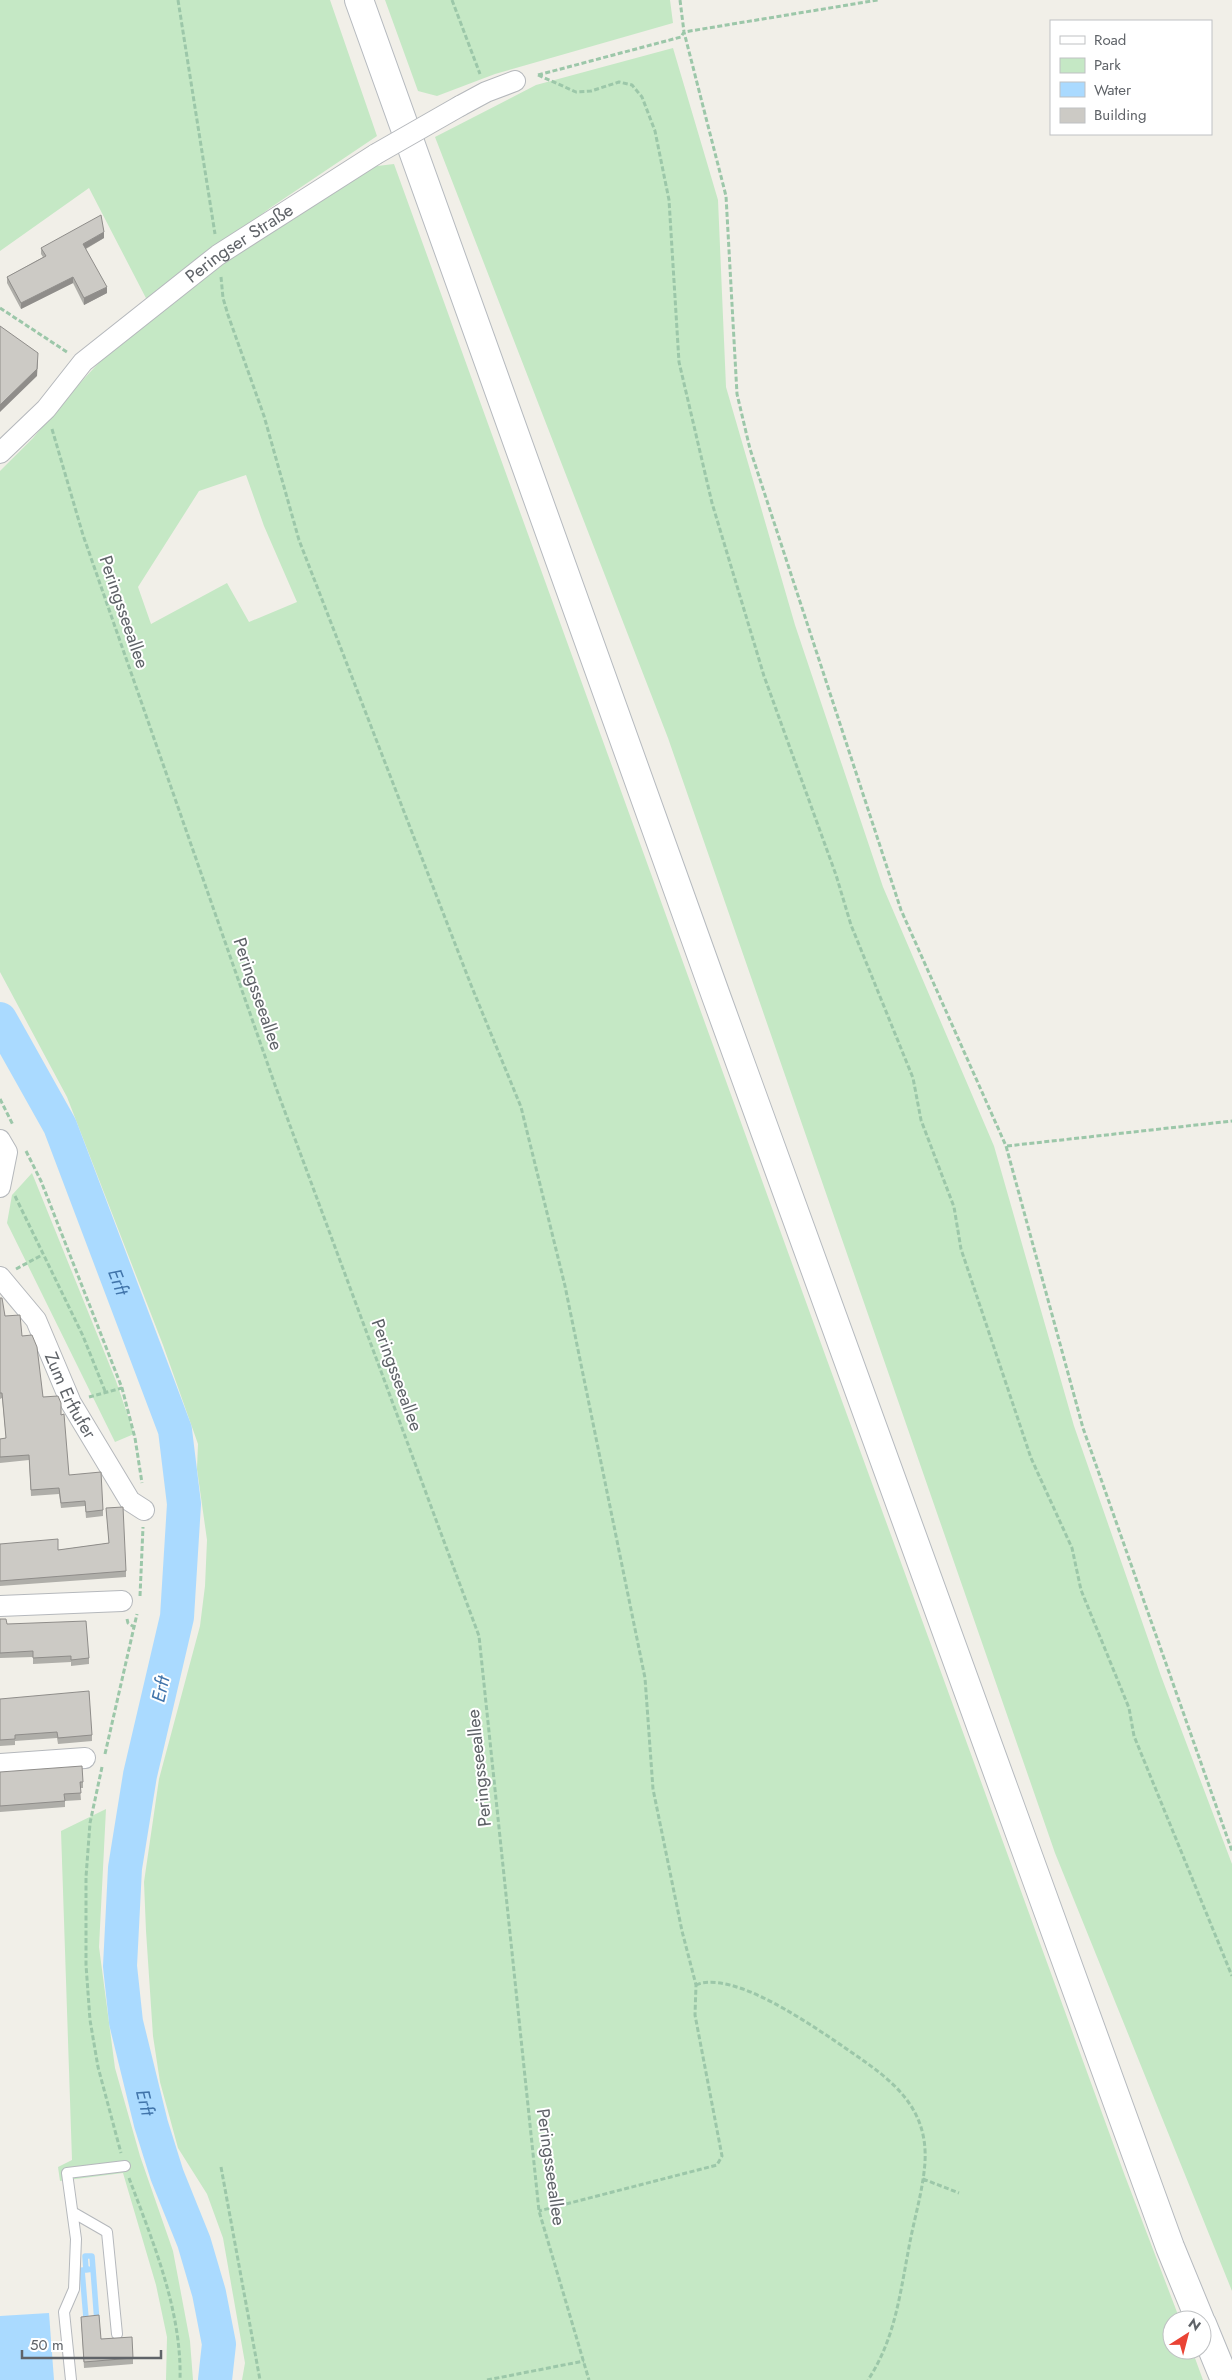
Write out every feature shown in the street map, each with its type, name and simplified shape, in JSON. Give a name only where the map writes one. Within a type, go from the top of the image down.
[{"type":"main road","points":[[359,0],[649,814],[1170,2247],[1196,2310]]},
{"type":"main road","points":[[1212,2348],[1225,2380]]},
{"type":"street","name":"Peringser Straße","points":[[0,453],[46,409],[83,362],[218,255],[376,154],[486,92],[515,81]]},
{"type":"street","points":[[2,1180],[8,1136]]},
{"type":"street","name":"Zum Erftufer","points":[[0,1277],[36,1320],[71,1403],[130,1501],[144,1510]]},
{"type":"street","points":[[0,1606],[133,1602]]},
{"type":"street","points":[[0,1764],[85,1758]]},
{"type":"lane","points":[[71,2380],[64,2312],[74,2289],[76,2239],[74,2213],[67,2173],[125,2166]]},
{"type":"lane","points":[[74,2213],[107,2232],[117,2334]]},
{"type":"path","points":[[452,0],[486,92]]},
{"type":"path","points":[[680,0],[684,32],[726,196],[737,394],[750,449],[901,910],[1006,1146],[1083,1428],[1232,1851]]},
{"type":"path","points":[[515,81],[681,37],[684,32],[878,0]]},
{"type":"path","points":[[538,75],[576,92],[591,92],[619,82],[626,82],[632,85],[642,97],[655,131],[669,200],[679,362],[712,503],[764,676],[836,874],[864,961],[914,1078],[921,1120],[954,1207],[961,1249],[1031,1458],[1072,1548],[1081,1590],[1129,1708],[1134,1736],[1172,1833],[1206,1908],[1232,1976]]},
{"type":"path","points":[[0,308],[83,362]]},
{"type":"path","name":"Peringsseeallee","points":[[46,409],[83,536],[275,1085],[479,1636],[539,2211],[589,2380]]},
{"type":"path","points":[[300,540],[471,984],[521,1107],[565,1286],[645,1678],[653,1789],[682,1931],[696,1985],[695,2015],[722,2156],[717,2165],[539,2211]]},
{"type":"path","points":[[0,1099],[8,1136]]},
{"type":"path","points":[[1006,1146],[1232,1121]]},
{"type":"path","points":[[25,1148],[41,1181],[122,1388],[135,1438],[142,1477],[144,1510],[133,1602],[90,1824],[86,1877],[86,1965],[90,2020],[98,2067],[125,2166],[153,2243],[178,2330],[180,2380]]},
{"type":"path","points":[[2,1180],[83,1336],[105,1391]]},
{"type":"path","points":[[0,1277],[42,1255]]},
{"type":"path","points":[[71,1403],[105,1391],[122,1388]]},
{"type":"path","points":[[696,1985],[716,1981],[749,1992],[783,2008],[832,2039],[886,2077],[902,2092],[920,2125],[925,2161],[923,2179],[894,2324],[880,2361],[868,2380]]},
{"type":"path","points":[[221,2167],[260,2380]]},
{"type":"path","points":[[923,2179],[960,2193]]},
{"type":"path","points":[[487,2380],[584,2361]]},
{"type":"green space","points":[[0,0],[330,0],[377,136],[270,208],[148,302],[89,188],[0,251]]},
{"type":"green space","points":[[385,0],[670,0],[673,23],[495,74],[437,96],[418,91]]},
{"type":"green space","points":[[673,48],[718,200],[726,387],[795,625],[883,887],[994,1146],[1074,1426],[1161,1676],[1232,1864],[1232,2291],[1055,1853],[668,738],[435,137],[536,85]]},
{"type":"green space","points":[[394,164],[827,1360],[1125,2176],[1176,2310],[1162,2310],[1162,2360],[1196,2360],[1203,2380],[242,2380],[245,2363],[223,2238],[207,2194],[178,2148],[160,2082],[153,2036],[146,1931],[144,1882],[159,1779],[200,1626],[205,1586],[207,1540],[197,1469],[198,1444],[163,1345],[67,1097],[0,972],[0,471],[33,438],[106,355],[215,268],[369,167]],"holes":[[[246,475],[264,526],[297,602],[249,622],[227,583],[151,624],[138,587],[199,491]]]},
{"type":"green space","points":[[32,1173],[116,1381],[134,1434],[115,1442],[7,1223],[12,1195]]},
{"type":"green space","points":[[106,1809],[99,1947],[115,2068],[140,2156],[173,2251],[190,2341],[193,2380],[166,2380],[167,2337],[156,2285],[123,2173],[60,2181],[58,2167],[72,2160],[61,1831]]},
{"type":"water","points":[[49,2313],[54,2380],[0,2380],[0,2316]]},
{"type":"building","points":[[101,215],[104,232],[83,244],[107,287],[84,298],[73,277],[21,303],[7,277],[46,256],[41,248]]},
{"type":"building","points":[[0,326],[38,353],[37,369],[0,405]]},
{"type":"building","points":[[0,1298],[2,1298],[5,1316],[20,1315],[22,1336],[32,1335],[37,1347],[43,1397],[58,1396],[61,1403],[61,1415],[64,1414],[69,1475],[101,1472],[103,1510],[86,1512],[85,1501],[61,1503],[59,1488],[31,1490],[29,1455],[0,1457],[0,1439],[6,1438],[2,1393],[0,1393]]},
{"type":"building","points":[[123,1507],[126,1571],[0,1581],[0,1544],[58,1539],[58,1550],[109,1543],[106,1508]]},
{"type":"building","points":[[0,1619],[6,1619],[7,1624],[86,1621],[89,1658],[71,1660],[71,1656],[33,1658],[33,1651],[0,1653]]},
{"type":"building","points":[[89,1691],[92,1735],[58,1738],[57,1732],[15,1735],[15,1739],[0,1740],[0,1699]]},
{"type":"building","points":[[82,1766],[83,1782],[80,1782],[81,1793],[64,1794],[65,1801],[0,1806],[0,1772]]},
{"type":"building","points":[[99,2315],[101,2339],[132,2337],[133,2358],[84,2362],[81,2317]]},
{"type":"waterway","name":"Erft","points":[[0,1019],[60,1126],[175,1430],[184,1504],[177,1617],[140,1775],[125,1868],[120,1966],[126,2022],[151,2124],[167,2175],[194,2242],[209,2293],[219,2344],[215,2380]]},
{"type":"waterway","points":[[85,2256],[92,2256],[93,2269],[86,2270],[85,2256]]},
{"type":"waterway","points":[[93,2269],[97,2322],[84,2323],[86,2318],[82,2270],[93,2269]]}]
